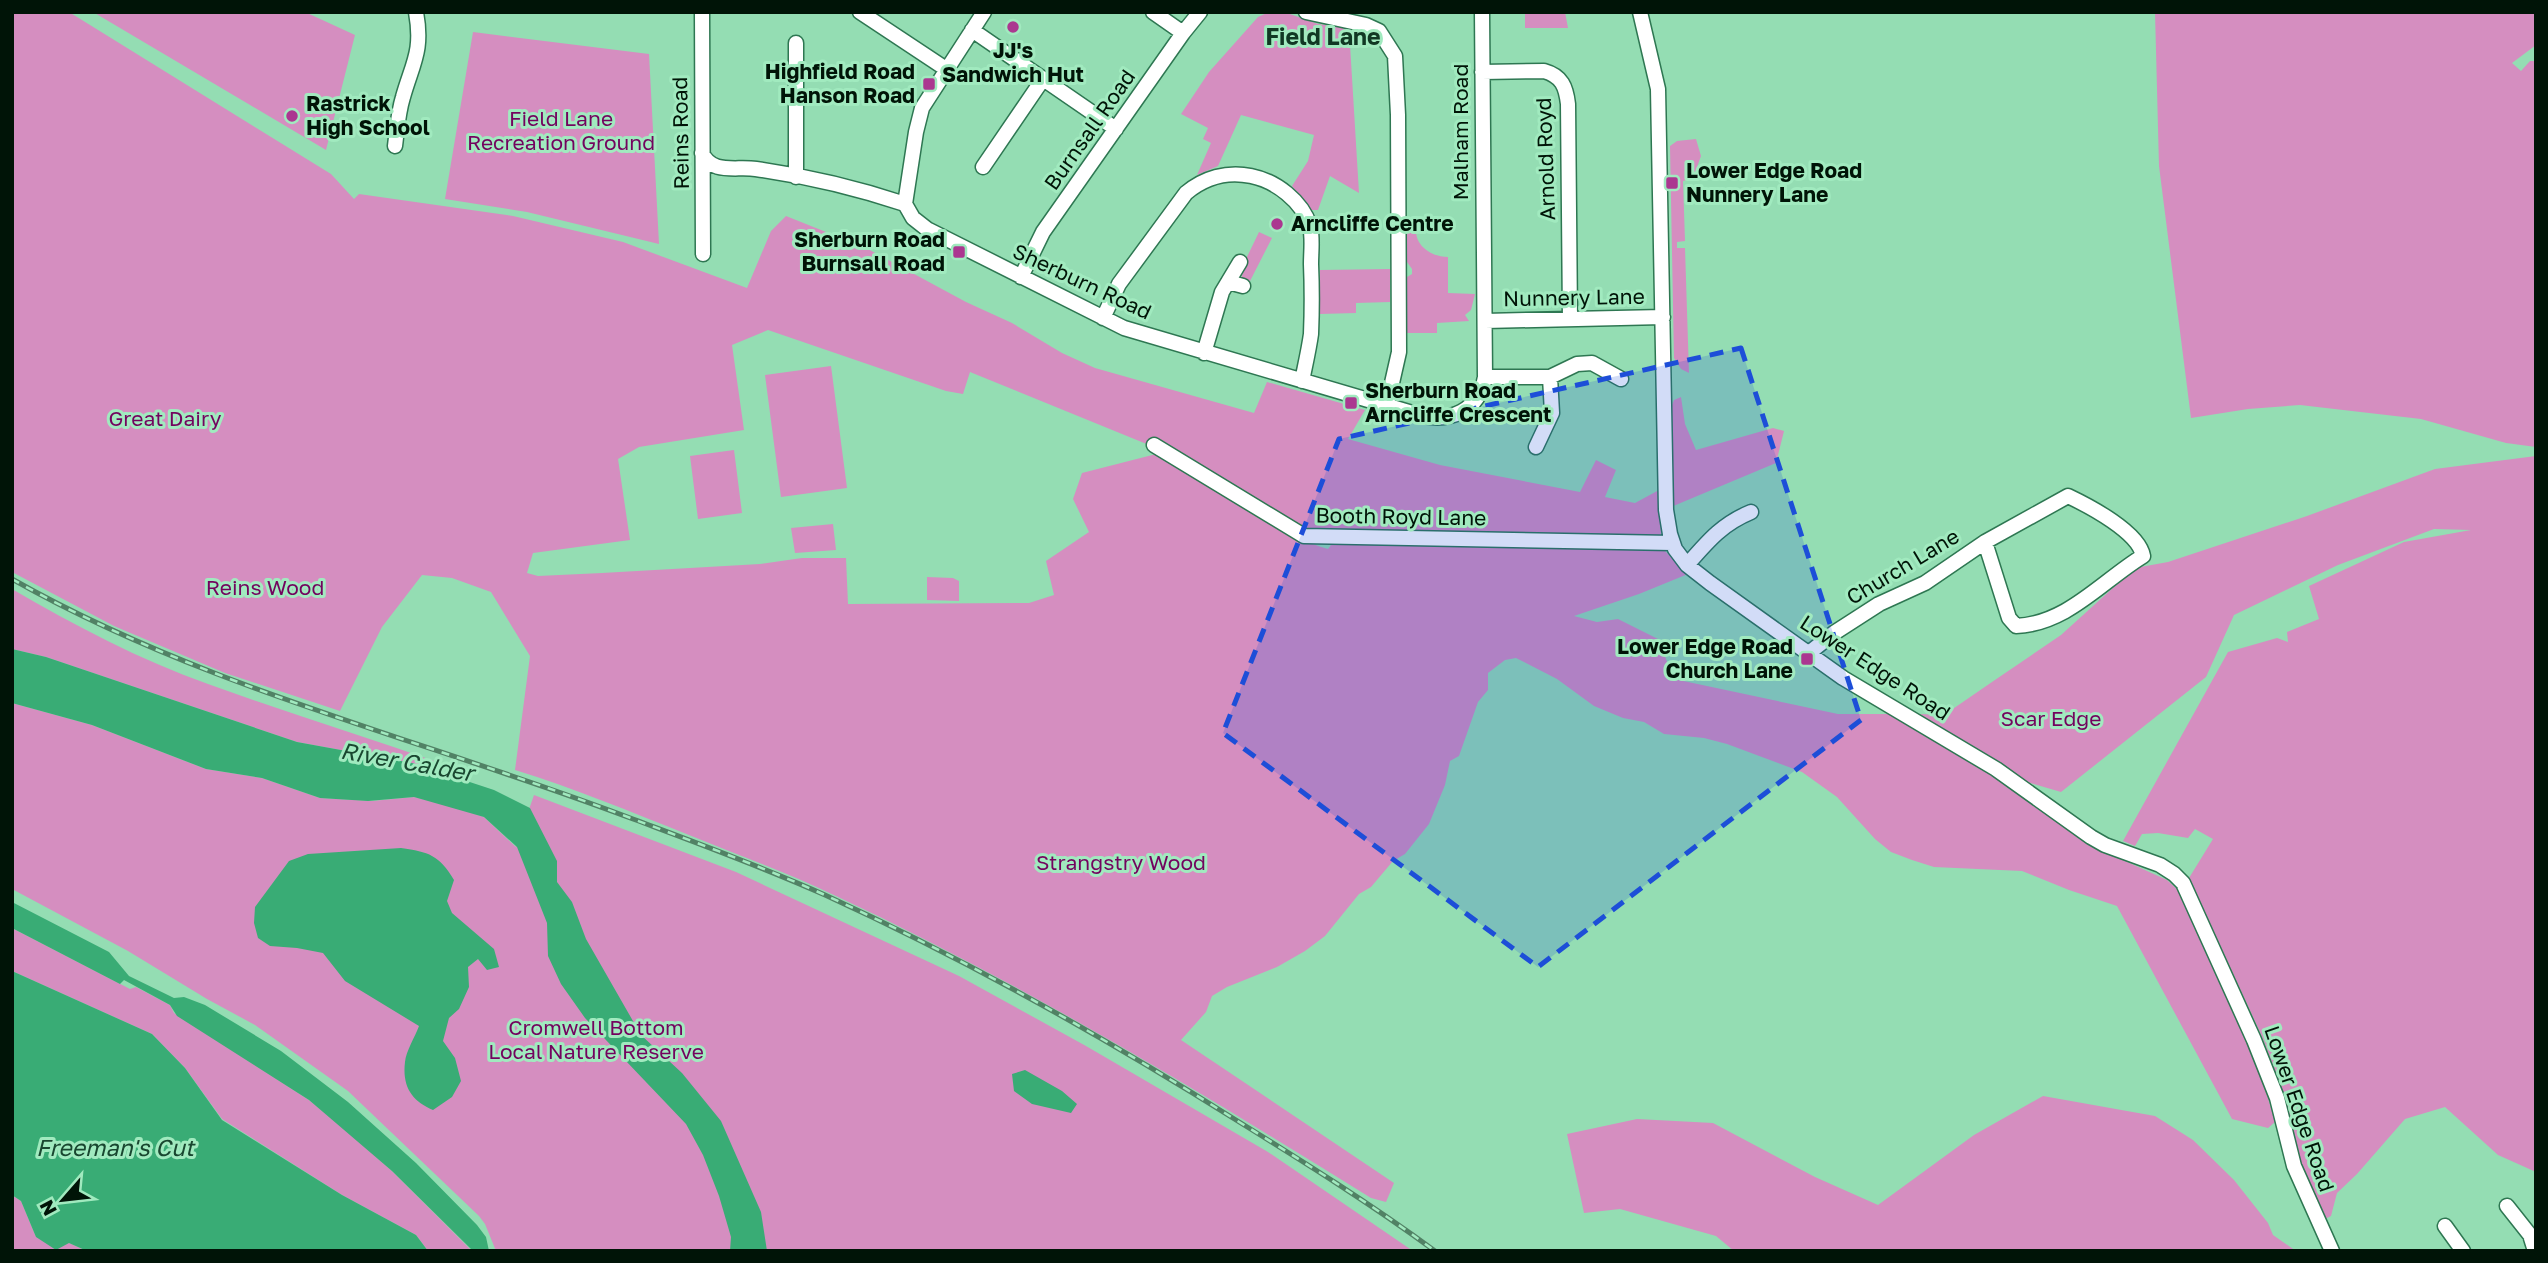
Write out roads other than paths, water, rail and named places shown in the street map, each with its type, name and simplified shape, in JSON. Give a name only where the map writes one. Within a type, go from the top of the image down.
[{"type":"street","points":[[395,146],[402,100],[417,57],[420,37],[416,12]]},
{"type":"street","name":"Reins Road","points":[[702,12],[703,254]]},
{"type":"street","points":[[860,12],[946,69]]},
{"type":"street","points":[[905,204],[919,117],[928,98],[984,12]]},
{"type":"street","points":[[1153,12],[1183,33]]},
{"type":"street","name":"Burnsall Road","points":[[1021,277],[1043,232],[1200,12]]},
{"type":"street","points":[[1306,12],[1366,25],[1379,31],[1395,57],[1398,115],[1399,352],[1387,405]]},
{"type":"street","name":"Malham Road","points":[[1482,12],[1485,377]]},
{"type":"street","name":"Lower Edge Road","points":[[1640,12],[1658,89],[1666,510],[1672,543],[1687,565],[1843,678],[1996,769],[2091,837],[2105,845],[2160,865],[2178,877],[2210,939],[2254,1040],[2277,1098],[2294,1166],[2332,1251]]},
{"type":"street","points":[[972,30],[1116,129]]},
{"type":"street","points":[[796,43],[796,177]]},
{"type":"street","name":"Arnold Royd","points":[[1482,72],[1545,71],[1554,74],[1564,86],[1568,104],[1570,319]]},
{"type":"street","points":[[983,167],[1043,79]]},
{"type":"street","name":"Sherburn Road","points":[[702,153],[707,162],[715,167],[748,168],[860,189],[905,204],[913,218],[927,229],[1142,335],[1430,418],[1452,417],[1475,402],[1485,377]]},
{"type":"street","points":[[1104,318],[1119,284],[1188,191],[1213,178],[1236,175],[1258,178],[1290,196],[1305,215],[1311,233],[1311,336],[1301,381]]},
{"type":"street","points":[[1204,353],[1222,292],[1240,262]]},
{"type":"street","points":[[1228,282],[1243,286]]},
{"type":"street","name":"Nunnery Lane","points":[[1485,321],[1663,317]]},
{"type":"street","points":[[1485,377],[1550,377],[1577,364],[1592,363],[1621,379]]},
{"type":"street","points":[[1536,447],[1552,413],[1550,377]]},
{"type":"street","name":"Booth Royd Lane","points":[[1154,444],[1304,536],[1672,543]]},
{"type":"street","name":"Church Lane","points":[[1809,653],[1879,604],[1925,583],[1985,542],[2068,496],[2133,538],[2143,556],[2059,616],[2032,625],[2016,626],[2009,618],[1985,542]]},
{"type":"street","points":[[1687,565],[1715,533],[1732,520],[1751,512]]},
{"type":"street","points":[[2507,1206],[2530,1235],[2535,1251]]},
{"type":"street","points":[[2445,1226],[2463,1251]]},
{"type":"water","points":[[12,649],[46,657],[297,742],[412,763],[494,790],[530,808],[557,861],[557,882],[572,902],[586,939],[641,1035],[682,1073],[721,1121],[761,1212],[767,1251],[730,1251],[731,1237],[719,1196],[703,1155],[686,1124],[585,1018],[561,984],[548,956],[547,923],[517,847],[484,817],[414,797],[368,801],[320,798],[262,778],[206,769],[92,725],[12,703]]},
{"type":"water","points":[[401,848],[426,853],[443,865],[454,880],[447,901],[452,913],[494,949],[499,967],[487,970],[478,959],[468,967],[469,987],[459,1009],[449,1018],[443,1041],[455,1058],[461,1081],[452,1097],[433,1110],[414,1097],[405,1079],[406,1058],[419,1026],[345,981],[323,953],[270,946],[258,938],[254,923],[255,907],[289,861],[308,854]]},
{"type":"water","points":[[12,902],[109,952],[129,976],[174,998],[184,997],[205,1005],[281,1051],[348,1102],[416,1163],[477,1225],[486,1237],[489,1251],[473,1251],[392,1171],[309,1100],[177,1016],[170,1005],[124,980],[120,984],[12,928]]},
{"type":"water","name":"Freeman's Cut","points":[[12,971],[152,1034],[185,1068],[222,1120],[342,1195],[416,1235],[428,1251],[87,1251],[69,1243],[56,1250],[36,1237],[21,1201],[12,1195]]},
{"type":"water","points":[[1025,1070],[1062,1091],[1077,1104],[1071,1113],[1032,1104],[1014,1091],[1012,1074]]},
{"type":"railway","points":[[12,579],[86,618],[162,652],[318,711],[633,819],[778,875],[878,920],[983,973],[1136,1059],[1312,1168],[1435,1251]]},
{"type":"place","name":"JJ's Sandwich Hut","points":[[1013,27]]},
{"type":"place","name":"Highfield Road Hanson Road","points":[[929,84]]},
{"type":"place","name":"Rastrick High School","points":[[292,116]]},
{"type":"place","name":"Lower Edge Road Nunnery Lane","points":[[1672,183]]},
{"type":"place","name":"Arncliffe Centre","points":[[1277,224]]},
{"type":"place","name":"Sherburn Road Burnsall Road","points":[[959,252]]},
{"type":"place","name":"Sherburn Road Arncliffe Crescent","points":[[1351,403]]},
{"type":"place","name":"Lower Edge Road Church Lane","points":[[1807,659]]},
{"type":"district","name":"Field Lane","points":[[1323,37]]},
{"type":"park label","name":"Field Lane Recreation Ground","points":[[561,131]]},
{"type":"park label","name":"Great Dairy","points":[[165,419]]},
{"type":"park label","name":"Reins Wood","points":[[265,588]]},
{"type":"park label","name":"Scar Edge","points":[[2051,719]]},
{"type":"park label","name":"Strangstry Wood","points":[[1121,863]]},
{"type":"park label","name":"Cromwell Bottom Local Nature Reserve","points":[[596,1040]]},
{"type":"water label","name":"River Calder","points":[[407,762]]}]
